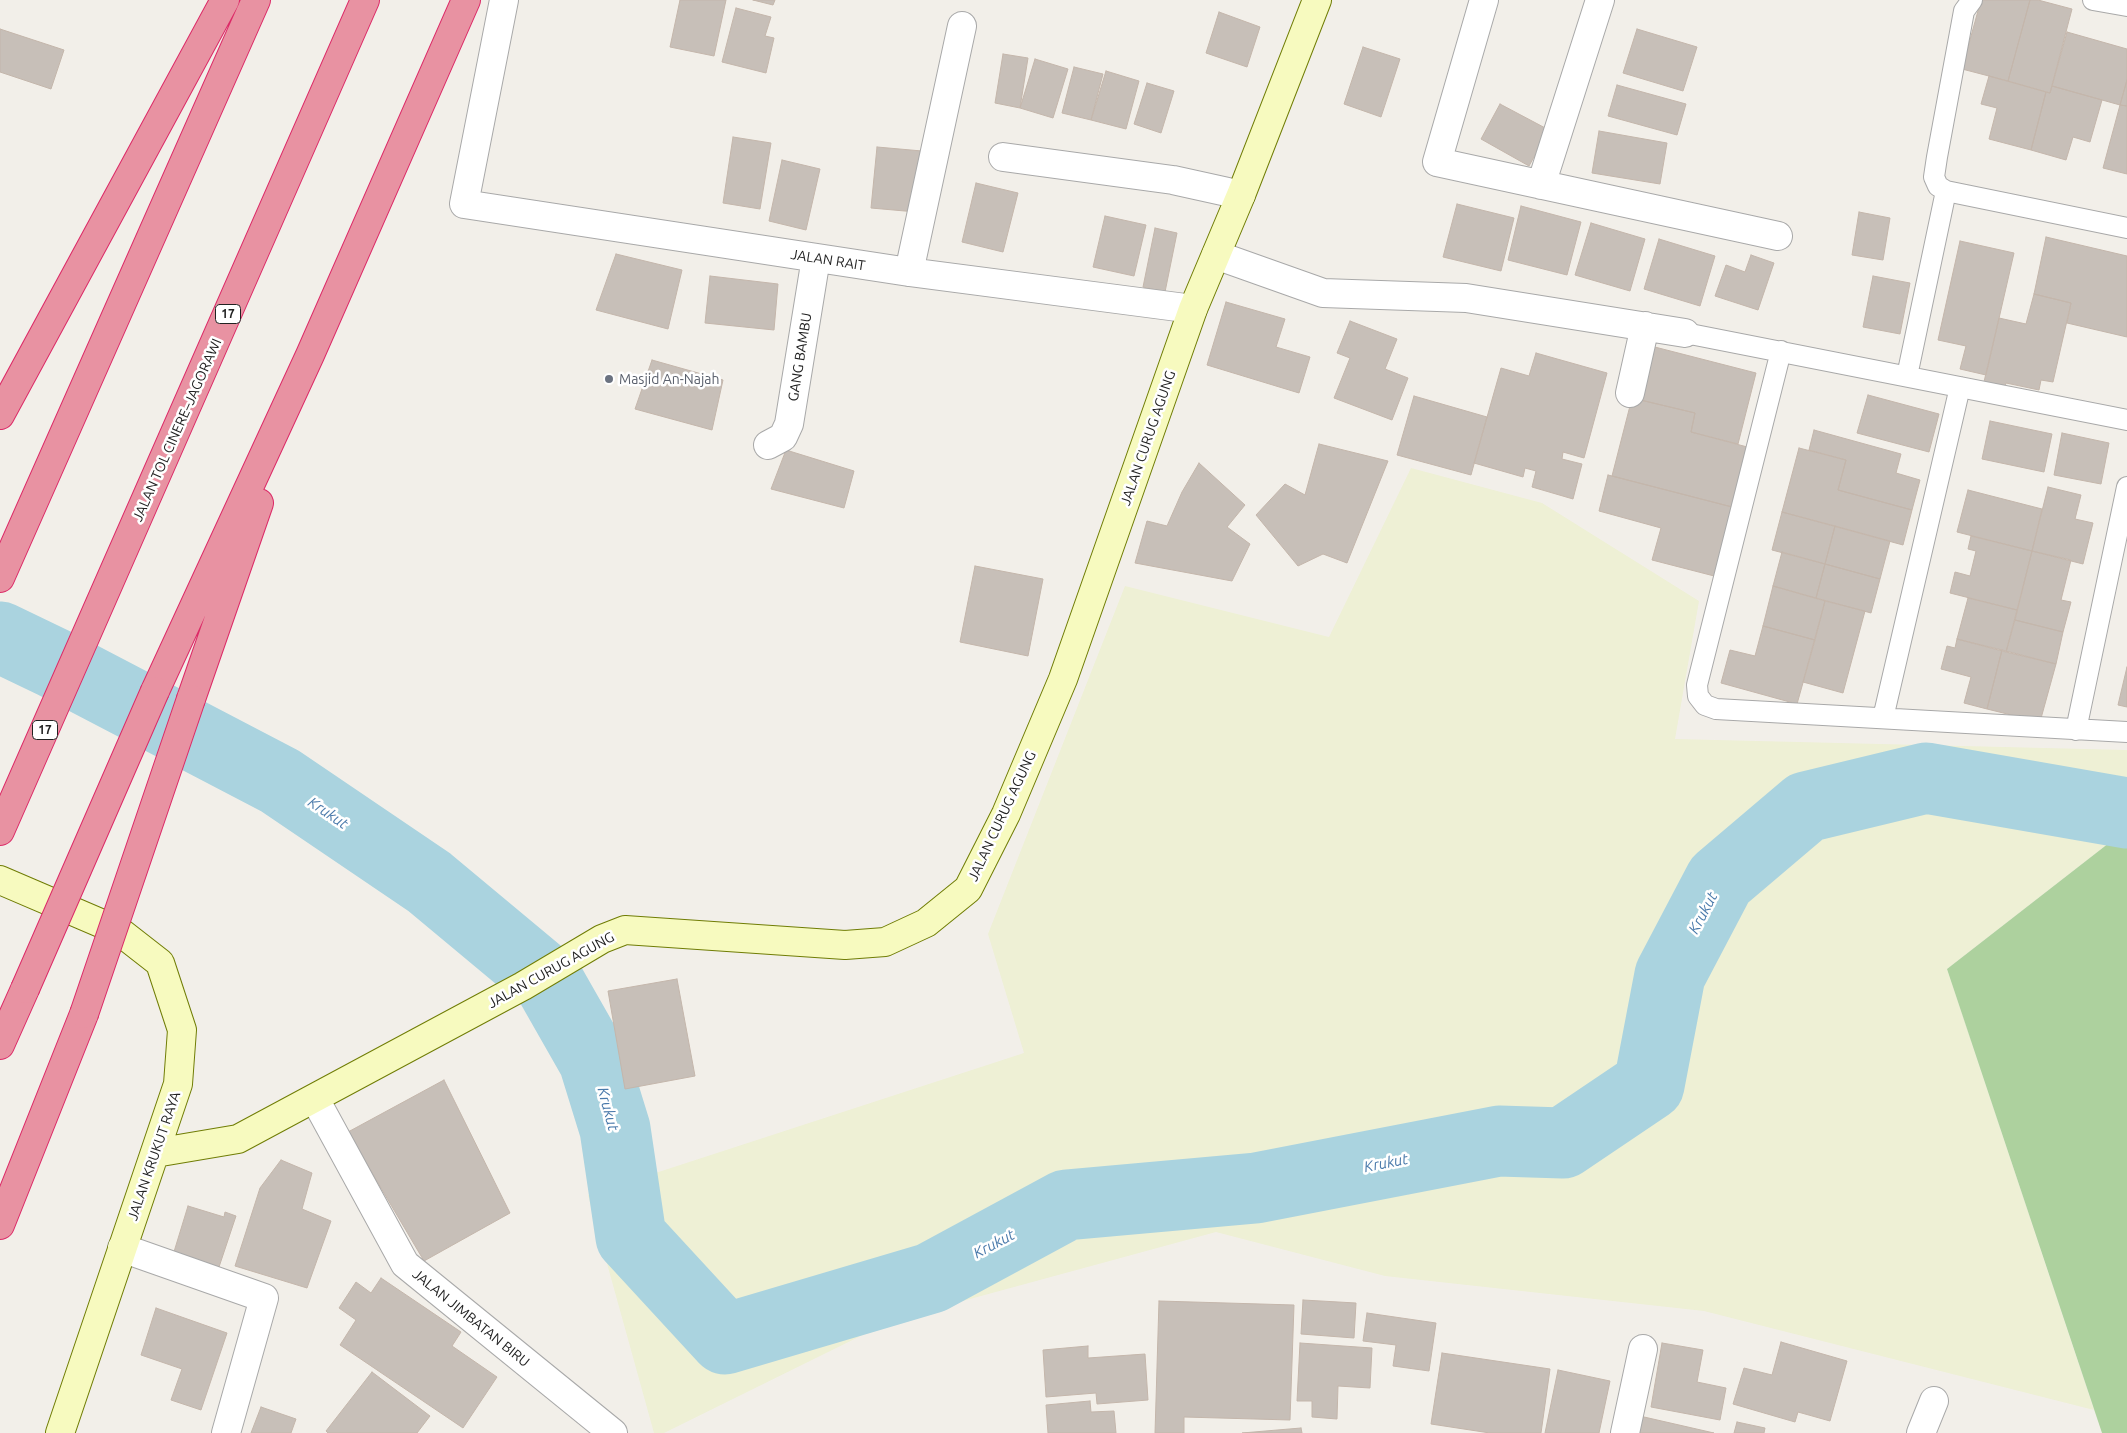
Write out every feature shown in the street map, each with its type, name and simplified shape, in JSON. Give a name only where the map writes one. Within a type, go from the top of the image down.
[{"type":"highway","points":[[0,416],[225,0]]},
{"type":"highway","points":[[0,578],[256,0]]},
{"type":"highway","name":"JALAN TOL CINERE–JAGORAWI","points":[[0,831],[365,0]]},
{"type":"highway","points":[[0,1045],[155,691],[310,355],[466,0]]},
{"type":"highway","points":[[0,1225],[84,1014],[310,355]]},
{"type":"street","name":"JALAN RAIT","points":[[504,0],[464,204],[909,272],[1193,310]]},
{"type":"street","name":"JALAN CURUG AGUNG","points":[[155,1154],[238,1139],[523,986],[602,939],[625,930],[845,945],[885,942],[926,923],[968,889],[1006,814],[1063,679],[1193,310],[1241,195],[1317,0]]},
{"type":"street","points":[[1484,0],[1437,162],[1778,236]]},
{"type":"street","points":[[1541,185],[1600,0]]},
{"type":"street","points":[[909,272],[962,26]]},
{"type":"street","points":[[1003,157],[1173,180],[1241,195]]},
{"type":"street","points":[[1216,255],[1323,293],[1466,298],[1685,333]]},
{"type":"street","name":"GANG BAMBU","points":[[768,445],[784,437],[789,424],[816,258]]},
{"type":"street","points":[[1630,393],[1645,326]]},
{"type":"street","name":"JALAN KRUKUT RAYA","points":[[0,880],[119,931],[160,963],[182,1030],[178,1084],[60,1433]]},
{"type":"street","name":"JALAN JIMBATAN BIRU","points":[[315,1099],[404,1264],[613,1433]]},
{"type":"street","points":[[122,1248],[264,1298],[226,1433]]},
{"type":"street","points":[[1626,1433],[1643,1349]]},
{"type":"street","points":[[1921,1433],[1934,1401]]},
{"type":"lane","points":[[1972,0],[1964,11],[1937,157],[1934,177],[1938,186],[1946,191],[2127,228]]},
{"type":"lane","points":[[2093,0],[2127,6]]},
{"type":"lane","points":[[1907,376],[1946,191]]},
{"type":"lane","points":[[1685,333],[2127,420]]},
{"type":"lane","points":[[1781,351],[1697,686],[1698,696],[1705,705],[1716,709],[2127,732]]},
{"type":"lane","points":[[1883,718],[1960,387]]},
{"type":"lane","points":[[2076,730],[2127,487]]},
{"type":"green space","points":[[1411,468],[1542,503],[1699,601],[1675,739],[2127,750],[2127,829],[1947,969],[2094,1410],[1704,1311],[1385,1276],[1216,1232],[893,1320],[664,1433],[654,1433],[588,1195],[1024,1053],[988,934],[1125,586],[1329,637]]},
{"type":"green space","points":[[2127,829],[2127,1433],[2102,1433],[1947,969]]},
{"type":"building","points":[[680,0],[726,0],[714,56],[670,47]]},
{"type":"building","points":[[753,0],[775,0],[773,5]]},
{"type":"building","points":[[1981,0],[2030,0],[2008,81],[1962,69]]},
{"type":"building","points":[[2030,0],[2038,0],[2072,9],[2050,93],[2008,81]]},
{"type":"building","points":[[736,8],[771,17],[765,36],[774,38],[766,73],[722,62]]},
{"type":"building","points":[[1219,12],[1260,27],[1247,67],[1206,53]]},
{"type":"building","points":[[0,29],[64,50],[51,89],[0,72]]},
{"type":"building","points":[[1637,29],[1697,47],[1683,91],[1623,73]]},
{"type":"building","points":[[2067,32],[2127,49],[2127,80],[2120,105],[2052,86]]},
{"type":"building","points":[[1363,47],[1400,59],[1381,117],[1344,104]]},
{"type":"building","points":[[1003,54],[1028,58],[1020,108],[995,103]]},
{"type":"building","points":[[1035,59],[1068,69],[1053,118],[1020,108]]},
{"type":"building","points":[[1074,67],[1103,74],[1091,120],[1062,113]]},
{"type":"building","points":[[1106,71],[1139,81],[1126,129],[1091,120]]},
{"type":"building","points":[[1989,76],[2046,92],[2031,150],[1989,139],[1997,108],[1981,104]]},
{"type":"building","points":[[2127,80],[2127,106],[2120,105]]},
{"type":"building","points":[[1147,83],[1174,91],[1161,133],[1134,124]]},
{"type":"building","points":[[1617,85],[1686,104],[1677,135],[1608,116]]},
{"type":"building","points":[[2052,86],[2102,100],[2090,142],[2073,137],[2066,160],[2031,150],[2046,92],[2050,93]]},
{"type":"building","points":[[1500,104],[1549,130],[1529,166],[1481,139]]},
{"type":"building","points":[[2120,105],[2127,106],[2127,174],[2103,168]]},
{"type":"building","points":[[1599,131],[1667,143],[1660,184],[1592,173]]},
{"type":"building","points":[[733,137],[771,143],[760,209],[723,203]]},
{"type":"building","points":[[877,147],[922,151],[916,212],[871,208]]},
{"type":"building","points":[[782,160],[820,169],[806,230],[769,221]]},
{"type":"building","points":[[976,183],[1018,193],[1003,252],[962,242]]},
{"type":"building","points":[[1457,204],[1514,218],[1501,271],[1443,257]]},
{"type":"building","points":[[1521,206],[1581,222],[1567,275],[1508,260]]},
{"type":"building","points":[[1859,212],[1890,218],[1883,260],[1852,255]]},
{"type":"building","points":[[1105,216],[1146,225],[1134,276],[1093,267]]},
{"type":"building","points":[[1591,223],[1645,239],[1630,291],[1575,275]]},
{"type":"building","points":[[1155,228],[1177,233],[1165,292],[1143,287]]},
{"type":"building","points":[[2046,237],[2127,256],[2127,337],[2067,323],[2071,303],[2034,294]]},
{"type":"building","points":[[1659,239],[1715,256],[1700,306],[1644,289]]},
{"type":"building","points":[[1960,241],[2014,253],[1986,375],[1960,369],[1966,346],[1938,340]]},
{"type":"building","points":[[616,254],[682,270],[668,329],[596,310]]},
{"type":"building","points":[[1751,255],[1774,263],[1758,310],[1715,296],[1726,265],[1745,272]]},
{"type":"building","points":[[710,276],[778,284],[774,330],[705,323]]},
{"type":"building","points":[[1873,276],[1910,283],[1900,334],[1863,327]]},
{"type":"building","points":[[2034,294],[2071,303],[2053,382],[2041,380],[2039,390],[2006,383],[2004,390],[1983,386],[1999,318],[2026,324]]},
{"type":"building","points":[[1226,302],[1285,319],[1276,347],[1310,357],[1299,393],[1207,365]]},
{"type":"building","points":[[1350,321],[1397,339],[1385,369],[1408,378],[1392,420],[1334,398],[1350,358],[1337,353]]},
{"type":"building","points":[[1647,345],[1756,373],[1738,444],[1691,432],[1695,413],[1632,398]]},
{"type":"building","points":[[1536,353],[1607,373],[1584,458],[1563,452],[1562,459],[1582,464],[1573,499],[1532,487],[1536,471],[1525,468],[1523,477],[1474,463],[1501,368],[1529,376]]},
{"type":"building","points":[[652,360],[723,380],[712,430],[635,409]]},
{"type":"building","points":[[1868,395],[1939,414],[1929,452],[1857,433]]},
{"type":"building","points":[[1414,396],[1487,417],[1471,475],[1397,455]]},
{"type":"building","points":[[1632,398],[1695,413],[1691,432],[1751,448],[1736,508],[1612,476]]},
{"type":"building","points":[[1990,421],[2052,434],[2044,472],[1982,459]]},
{"type":"building","points":[[1814,430],[1901,454],[1896,473],[1920,480],[1912,510],[1838,490],[1846,460],[1809,450]]},
{"type":"building","points":[[2062,433],[2109,443],[2101,484],[2054,475]]},
{"type":"building","points":[[1319,444],[1388,461],[1347,563],[1323,554],[1298,566],[1256,515],[1285,484],[1305,495]]},
{"type":"building","points":[[1799,448],[1846,460],[1838,490],[1912,510],[1903,545],[1782,512]]},
{"type":"building","points":[[786,450],[854,471],[844,508],[771,489]]},
{"type":"building","points":[[1199,463],[1245,505],[1227,527],[1250,544],[1232,581],[1135,563],[1147,521],[1167,526],[1182,492]]},
{"type":"building","points":[[1608,475],[1736,508],[1718,577],[1652,560],[1661,528],[1599,511]]},
{"type":"building","points":[[2048,487],[2081,495],[2075,519],[2093,523],[2083,564],[2032,551]]},
{"type":"building","points":[[1968,490],[2042,509],[2032,551],[1957,532]]},
{"type":"building","points":[[1782,512],[1835,526],[1825,564],[1772,550]]},
{"type":"building","points":[[1835,526],[1890,541],[1880,579],[1825,564]]},
{"type":"building","points":[[1971,536],[2032,551],[2017,610],[1950,593],[1955,572],[1970,576],[1976,551],[1968,549]]},
{"type":"building","points":[[2032,551],[2071,560],[2061,600],[2071,602],[2063,632],[2015,620]]},
{"type":"building","points":[[1782,552],[1825,564],[1816,598],[1773,586]]},
{"type":"building","points":[[1825,564],[1880,579],[1871,613],[1816,598]]},
{"type":"building","points":[[975,566],[1043,579],[1028,656],[960,642]]},
{"type":"building","points":[[1773,586],[1825,601],[1815,640],[1763,626]]},
{"type":"building","points":[[1968,598],[2017,610],[2006,652],[1957,639]]},
{"type":"building","points":[[1825,601],[1865,611],[1843,693],[1803,682]]},
{"type":"building","points":[[2015,620],[2063,632],[2056,664],[2006,652]]},
{"type":"building","points":[[1763,626],[1815,640],[1797,704],[1721,683],[1730,650],[1755,656]]},
{"type":"building","points":[[1957,639],[2002,650],[1987,709],[1964,703],[1971,677],[1941,669],[1947,646],[1955,648]]},
{"type":"building","points":[[2002,650],[2056,664],[2040,722],[1987,709]]},
{"type":"building","points":[[2127,667],[2127,707],[2118,705]]},
{"type":"building","points":[[677,979],[695,1076],[625,1089],[608,991]]},
{"type":"building","points":[[444,1080],[510,1213],[424,1261],[348,1132]]},
{"type":"building","points":[[281,1160],[312,1173],[302,1209],[331,1221],[307,1288],[235,1266],[260,1188]]},
{"type":"building","points":[[188,1206],[224,1217],[225,1212],[236,1216],[218,1270],[173,1255]]},
{"type":"building","points":[[381,1278],[461,1332],[452,1346],[497,1377],[463,1428],[340,1345],[356,1320],[339,1308],[356,1282],[371,1293]]},
{"type":"building","points":[[1303,1300],[1356,1303],[1354,1338],[1301,1334]]},
{"type":"building","points":[[1159,1301],[1294,1305],[1290,1420],[1184,1417],[1184,1433],[1155,1433]]},
{"type":"building","points":[[156,1308],[227,1333],[201,1410],[171,1400],[182,1369],[141,1355]]},
{"type":"building","points":[[1367,1313],[1436,1323],[1429,1371],[1393,1366],[1396,1345],[1363,1341]]},
{"type":"building","points":[[1781,1342],[1847,1361],[1830,1421],[1798,1412],[1795,1422],[1733,1404],[1744,1368],[1772,1375]]},
{"type":"building","points":[[1300,1343],[1372,1348],[1370,1388],[1338,1386],[1337,1419],[1312,1417],[1312,1401],[1297,1401]]},
{"type":"building","points":[[1662,1343],[1703,1350],[1697,1382],[1726,1388],[1720,1420],[1651,1407]]},
{"type":"building","points":[[1088,1346],[1088,1358],[1145,1354],[1148,1400],[1097,1404],[1096,1393],[1046,1397],[1043,1350]]},
{"type":"building","points":[[1442,1353],[1550,1369],[1541,1433],[1490,1433],[1431,1424]]},
{"type":"building","points":[[1558,1370],[1610,1381],[1599,1433],[1545,1433]]},
{"type":"building","points":[[372,1372],[430,1416],[417,1433],[328,1433],[326,1431]]},
{"type":"building","points":[[1090,1401],[1091,1412],[1114,1411],[1116,1433],[1048,1433],[1046,1405]]},
{"type":"building","points":[[261,1407],[296,1419],[291,1433],[251,1433]]},
{"type":"building","points":[[1631,1414],[1714,1433],[1627,1433]]},
{"type":"building","points":[[1737,1422],[1765,1428],[1764,1433],[1734,1433]]},
{"type":"building","points":[[1301,1428],[1302,1433],[1242,1433]]},
{"type":"waterway","name":"Krukut","points":[[0,637],[54,663],[280,781],[429,882],[549,982],[594,1061],[615,1129],[631,1237],[725,1339],[931,1278],[1066,1205],[1256,1188],[1499,1141],[1563,1143],[1649,1085],[1670,975],[1720,880],[1806,807],[1926,778],[2127,813]]},
{"type":"place","name":"Masjid An-Najah","points":[[609,379]]}]
